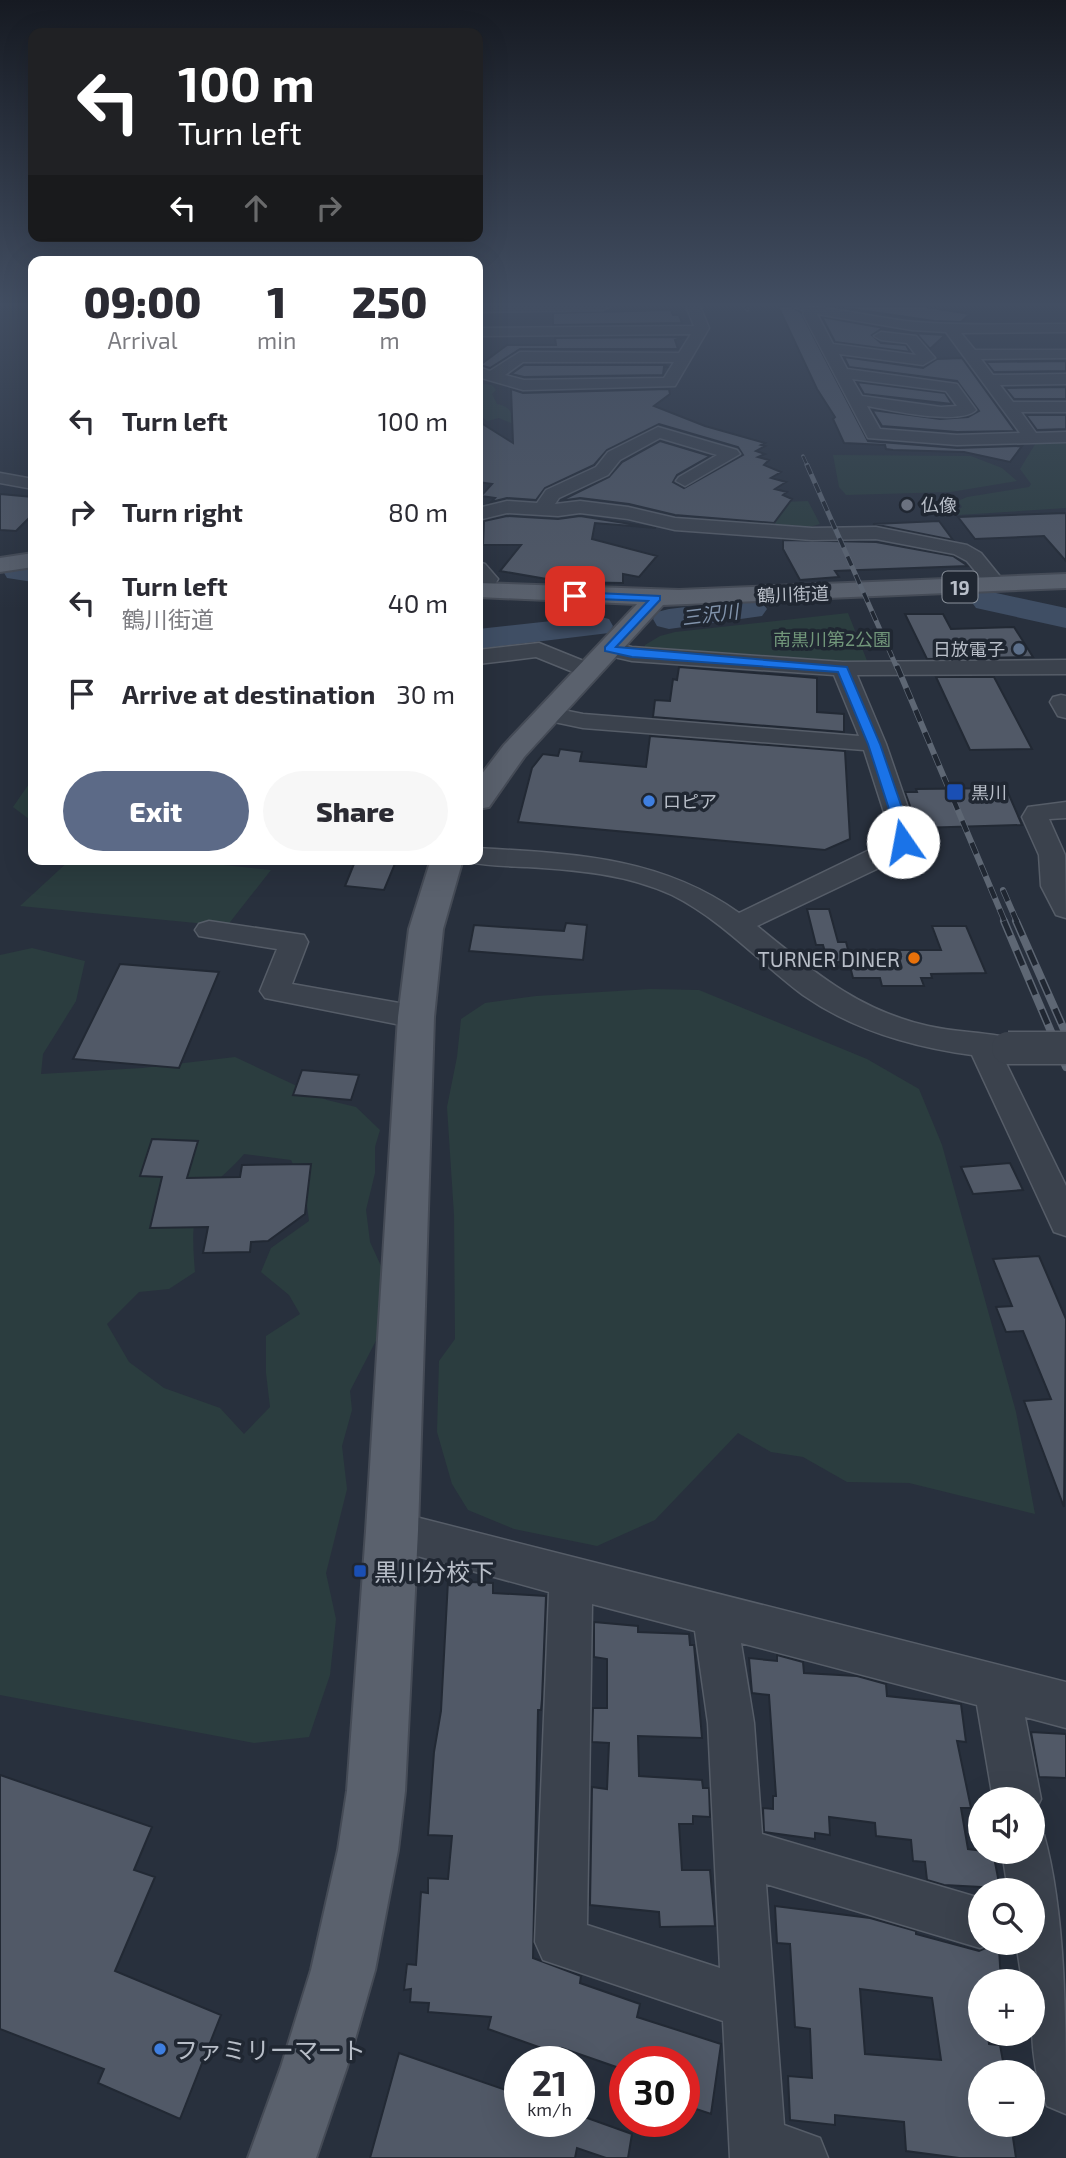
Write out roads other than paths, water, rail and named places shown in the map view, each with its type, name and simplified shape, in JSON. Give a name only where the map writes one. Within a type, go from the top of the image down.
[{"type":"main road","points":[[0,565],[28,561]]},
{"type":"main road","name":"鶴川街道","points":[[483,583],[656,598],[1066,581]]},
{"type":"main road","points":[[483,792],[500,767],[656,598]]},
{"type":"main road","points":[[282,2158],[314,2067],[343,1970],[368,1850],[376,1791],[392,1531],[416,1017],[426,929],[445,865]]},
{"type":"street","points":[[860,407],[874,434],[957,440],[1066,437]]},
{"type":"street","points":[[904,407],[941,412],[968,410],[966,407]]},
{"type":"street","points":[[1009,408],[1066,407]]},
{"type":"street","points":[[1009,408],[1031,437]]},
{"type":"street","points":[[543,509],[552,494],[602,471],[620,452],[658,432],[731,454],[685,481]]},
{"type":"street","points":[[0,478],[28,483]]},
{"type":"street","points":[[483,513],[507,507],[601,508],[675,524],[812,534],[876,533],[960,549],[974,557],[997,585]]},
{"type":"street","points":[[609,649],[632,654],[843,669],[1066,667]]},
{"type":"street","points":[[483,656],[539,650],[588,671]]},
{"type":"street","points":[[737,925],[884,855],[903,842],[903,831],[874,744],[843,669]]},
{"type":"street","points":[[548,714],[583,721],[874,744]]},
{"type":"street","points":[[1062,893],[1052,855],[1035,817],[1037,812],[1066,810]]},
{"type":"street","points":[[483,856],[589,864],[638,873],[689,893],[737,925],[814,988],[848,1008],[916,1035],[995,1047],[1066,1048]]},
{"type":"street","points":[[209,930],[294,942],[275,991],[416,1017]]},
{"type":"street","points":[[995,1047],[1066,1222]]},
{"type":"street","points":[[392,1531],[1066,1705]]},
{"type":"street","points":[[571,1579],[561,1942],[748,2003]]},
{"type":"street","points":[[715,1616],[731,1723],[748,2003],[772,2153]]},
{"type":"street","points":[[997,1687],[1015,1787]]},
{"type":"street","points":[[738,1851],[968,1919]]},
{"type":"street","points":[[1041,1955],[1066,2087]]},
{"type":"waterway","name":"三沢川","points":[[18,571],[28,572]]},
{"type":"waterway","name":"三沢川","points":[[987,601],[1066,618]]},
{"type":"waterway","name":"三沢川","points":[[669,619],[751,609]]},
{"type":"waterway","name":"三沢川","points":[[483,638],[597,626]]},
{"type":"railway","points":[[803,456],[808,467]]},
{"type":"railway","points":[[807,465],[897,668]]},
{"type":"railway","points":[[897,666],[1005,922]]},
{"type":"railway","points":[[1003,890],[1017,922]]},
{"type":"railway","points":[[1004,921],[1066,1067]]},
{"type":"railway","points":[[1016,921],[1066,1034]]},
{"type":"place","name":"仏像","points":[[907,505]]},
{"type":"place","name":"日放電子","points":[[1019,649]]},
{"type":"place","name":"黒川","points":[[955,792]]},
{"type":"place","name":"ロピア","points":[[649,801]]},
{"type":"place","name":"TURNER DINER","points":[[914,958]]},
{"type":"place","name":"黒川分校下","points":[[360,1571]]},
{"type":"place","name":"ファミリーマート","points":[[160,2049]]},
{"type":"park label","name":"南黒川第2公園","points":[[832,639]]}]
